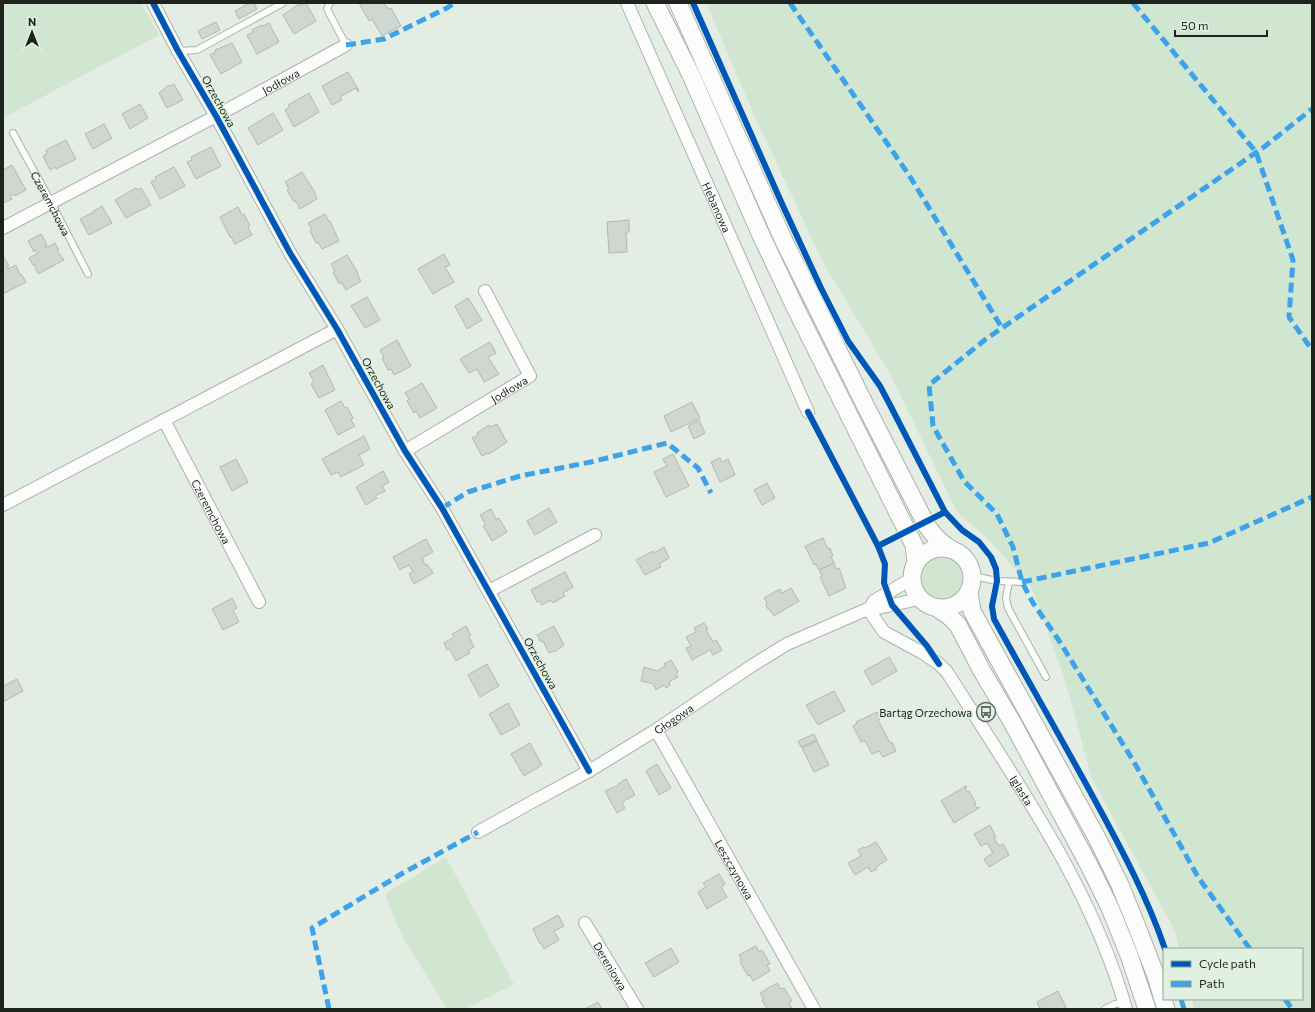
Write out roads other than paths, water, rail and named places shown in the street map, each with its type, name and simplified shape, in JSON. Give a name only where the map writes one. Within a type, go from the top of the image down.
[{"type":"main road","points":[[655,3],[691,75],[760,233],[795,307],[914,545],[916,562]]},
{"type":"main road","points":[[678,3],[783,239],[927,526],[938,541],[959,553],[966,559],[970,567],[972,576],[968,593],[963,600],[955,606],[947,608],[938,608],[928,605],[919,599],[914,589],[911,579],[912,570],[921,556],[935,548],[951,549]]},
{"type":"main road","points":[[968,593],[972,611],[1097,838],[1120,885],[1153,969],[1163,1000]]},
{"type":"main road","points":[[938,608],[958,625],[1090,867],[1121,935],[1147,1009]]},
{"type":"street","name":"Orzechowa","points":[[153,3],[290,253],[337,329],[405,450],[442,508],[589,771]]},
{"type":"street","name":"Hebanowa","points":[[627,3],[808,412]]},
{"type":"street","name":"Jodłowa","points":[[3,228],[216,116],[346,45]]},
{"type":"street","name":"Jodłowa","points":[[405,450],[530,376],[485,291]]},
{"type":"street","points":[[3,505],[337,329]]},
{"type":"street","name":"Czeremchowa","points":[[164,420],[259,602]]},
{"type":"street","points":[[489,591],[595,535]]},
{"type":"street","name":"Głogowa","points":[[869,608],[874,601],[911,579]]},
{"type":"street","name":"Głogowa","points":[[478,832],[530,802],[589,771],[656,730],[787,644],[869,608],[878,608],[919,599]]},
{"type":"street","name":"Iglasta","points":[[869,608],[884,632],[921,652],[939,664],[947,672],[1047,832],[1081,893],[1111,963],[1125,1006]]},
{"type":"street","name":"Leszczynowa","points":[[656,730],[814,1009]]},
{"type":"street","name":"Dereniowa","points":[[585,923],[637,1009]]},
{"type":"lane","points":[[178,50],[197,50],[283,3]]},
{"type":"lane","points":[[330,3],[327,9],[346,45]]},
{"type":"lane","name":"Czeremchowa","points":[[13,133],[88,274]]},
{"type":"lane","points":[[972,576],[997,581],[1022,582]]},
{"type":"lane","points":[[1009,582],[1006,598],[1008,608],[1046,677]]},
{"type":"lane","points":[[1105,1009],[1115,1004],[1125,1006]]},
{"type":"place","name":"Bartąg Orzechowa","points":[[986,712]]}]
